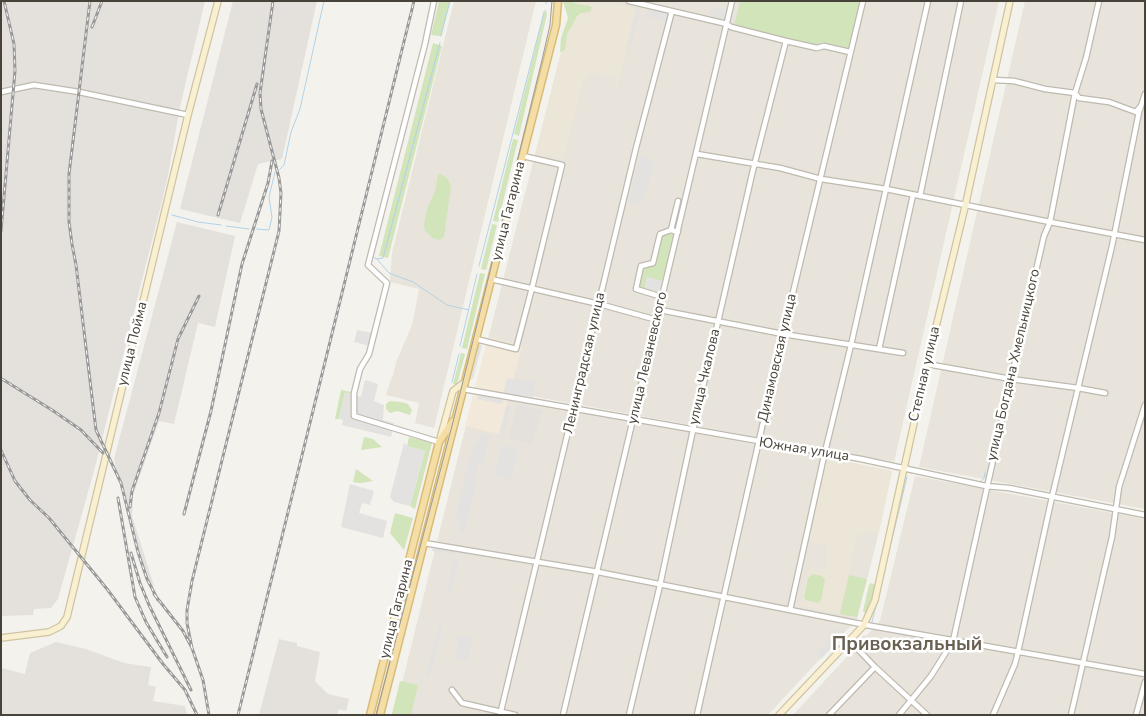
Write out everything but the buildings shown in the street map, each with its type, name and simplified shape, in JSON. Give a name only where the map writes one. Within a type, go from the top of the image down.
[{"type":"main road","name":"улица Гагарина","points":[[380,715],[556,25],[558,1]]},
{"type":"main road","name":"улица Гагарина","points":[[370,715],[439,442],[455,420]]},
{"type":"street","name":"улица Пойма","points":[[1,638],[50,632],[61,626],[67,618],[188,115],[218,1]]},
{"type":"street","points":[[434,1],[368,265],[387,283],[369,354],[360,369],[354,393],[354,416],[439,442],[453,391],[464,385]]},
{"type":"street","points":[[629,1],[817,48],[824,46],[850,52]]},
{"type":"street","name":"улица Леваневского","points":[[563,715],[732,1]]},
{"type":"street","name":"Динамовская улица","points":[[697,715],[758,442],[863,1]]},
{"type":"street","points":[[790,610],[928,1]]},
{"type":"street","points":[[920,196],[961,1]]},
{"type":"street","name":"Степная улица","points":[[779,715],[864,625],[874,600],[966,205],[1010,1]]},
{"type":"street","name":"улица Богдана Хмельницкого","points":[[899,715],[931,676],[952,641],[1044,236],[1050,222],[1075,93],[1086,58],[1099,1]]},
{"type":"street","name":"Ленинградская улица","points":[[501,713],[636,148],[672,11]]},
{"type":"street","name":"улица Чкалова","points":[[629,715],[754,164],[786,40]]},
{"type":"street","points":[[994,80],[1014,81],[1044,89],[1075,93],[1079,98],[1109,102],[1136,112],[1141,105],[1143,107]]},
{"type":"street","points":[[1,92],[34,85],[79,92],[188,115]]},
{"type":"street","points":[[993,715],[1015,664],[1018,652],[1052,497],[1112,246],[1145,94]]},
{"type":"street","points":[[697,154],[780,168],[821,179],[886,188],[913,195],[1145,240]]},
{"type":"street","points":[[476,340],[516,349],[532,288],[562,165],[523,156]]},
{"type":"street","points":[[878,349],[913,195]]},
{"type":"street","points":[[670,230],[678,201]]},
{"type":"street","points":[[662,297],[636,289],[641,266],[653,263],[660,234],[670,230],[678,232]]},
{"type":"street","points":[[492,279],[657,320]]},
{"type":"street","points":[[660,310],[784,334],[903,354]]},
{"type":"street","points":[[928,364],[1106,393]]},
{"type":"street","name":"Южная улица","points":[[464,385],[574,408],[825,453],[986,486],[1009,488],[1117,511],[1145,515]]},
{"type":"street","points":[[1071,715],[1110,546],[1120,487],[1145,405]]},
{"type":"street","points":[[424,543],[598,572],[864,625],[1145,674]]},
{"type":"street","points":[[849,640],[927,715]]},
{"type":"street","points":[[829,715],[875,667]]},
{"type":"street","points":[[1136,715],[1145,682]]},
{"type":"street","points":[[452,690],[462,703],[515,715]]},
{"type":"shaded area","points":[[1,1],[205,1],[180,107],[167,181],[94,471],[58,599],[51,608],[34,609],[33,615],[1,616]]},
{"type":"shaded area","points":[[233,1],[317,1],[282,159],[258,164],[240,223],[180,209]]},
{"type":"shaded area","points":[[454,1],[536,1],[434,428],[415,423],[419,403],[386,395],[396,362],[412,325],[419,289],[390,282],[392,253]]},
{"type":"shaded area","points":[[574,1],[999,1],[894,462],[476,386]]},
{"type":"shaded area","points":[[574,1],[604,1],[632,8],[636,11],[617,87],[615,86],[617,78],[590,72],[588,79],[584,78],[564,160],[536,154]]},
{"type":"shaded area","points":[[1025,1],[1145,1],[1145,509],[919,467]]},
{"type":"shaded area","points":[[637,7],[641,8],[631,45],[627,45]]},
{"type":"shaded area","points":[[648,7],[668,12],[665,21],[646,16]]},
{"type":"shaded area","points":[[712,8],[727,11],[723,26],[708,23]]},
{"type":"shaded area","points":[[640,155],[655,163],[646,192],[637,206],[633,206],[628,204]]},
{"type":"shaded area","points":[[177,222],[235,236],[215,327],[198,323],[174,424],[159,421],[133,495],[132,516],[154,586],[151,588],[135,546],[114,459]]},
{"type":"shaded area","points":[[647,277],[662,281],[659,294],[644,291]]},
{"type":"shaded area","points":[[357,330],[373,333],[370,346],[354,342]]},
{"type":"shaded area","points":[[488,337],[522,346],[499,434],[465,426]]},
{"type":"shaded area","points":[[478,344],[482,345],[473,379],[469,380]]},
{"type":"shaded area","points":[[507,378],[535,382],[533,397],[518,395],[517,398],[503,395]]},
{"type":"shaded area","points":[[365,380],[378,384],[374,401],[384,405],[383,420],[394,423],[391,437],[342,425],[343,420],[339,419],[345,393],[361,397]]},
{"type":"shaded area","points":[[474,393],[892,471],[857,619],[768,715],[394,715]]},
{"type":"shaded area","points":[[478,394],[503,400],[502,404],[477,399]]},
{"type":"shaded area","points":[[517,404],[543,410],[531,444],[509,438]]},
{"type":"shaded area","points":[[506,406],[511,407],[504,433],[500,432]]},
{"type":"shaded area","points":[[480,433],[490,435],[483,464],[479,463],[474,478],[476,486],[464,533],[459,531],[460,522],[454,521],[473,444],[477,445]]},
{"type":"shaded area","points":[[404,443],[407,446],[425,451],[410,506],[394,502],[390,497]]},
{"type":"shaded area","points":[[502,445],[519,450],[510,480],[495,476]]},
{"type":"shaded area","points":[[827,458],[892,471],[879,532],[870,531],[858,534],[840,614],[800,605],[809,567],[826,570],[827,546],[809,540]]},
{"type":"shaded area","points":[[915,476],[1145,519],[1145,715],[793,715],[880,621]]},
{"type":"shaded area","points":[[350,484],[374,491],[370,505],[362,503],[359,513],[387,521],[383,538],[341,527]]},
{"type":"shaded area","points":[[433,547],[457,551],[456,555],[432,551]]},
{"type":"shaded area","points":[[454,559],[459,564],[449,595],[446,594]]},
{"type":"shaded area","points":[[439,625],[443,628],[430,676],[426,675]]},
{"type":"shaded area","points":[[839,628],[845,634],[821,659],[816,653]]},
{"type":"shaded area","points":[[459,635],[473,639],[467,661],[454,657]]},
{"type":"shaded area","points":[[864,635],[878,643],[871,655],[858,642]]},
{"type":"shaded area","points":[[279,639],[297,643],[297,646],[320,652],[315,681],[328,694],[349,699],[346,711],[339,709],[337,715],[259,715]]},
{"type":"shaded area","points":[[56,642],[86,649],[124,663],[151,667],[148,685],[156,687],[153,701],[185,706],[187,715],[1,715],[1,668],[25,674],[30,653]]},
{"type":"green space","points":[[439,1],[450,1],[441,36],[431,35]]},
{"type":"green space","points":[[563,1],[571,1],[592,8],[590,12],[581,13],[577,16],[567,34],[565,50],[560,52],[561,38],[568,18]]},
{"type":"green space","points":[[740,1],[860,1],[849,48],[822,42],[819,45],[734,26]]},
{"type":"green space","points":[[545,9],[547,14],[519,136],[514,134]]},
{"type":"green space","points":[[433,43],[442,46],[388,258],[379,256]]},
{"type":"green space","points":[[513,139],[518,140],[498,222],[493,221]]},
{"type":"green space","points":[[440,174],[447,178],[451,186],[444,237],[440,240],[433,238],[425,231],[424,225],[427,209],[435,191],[438,175]]},
{"type":"green space","points":[[492,224],[497,225],[486,270],[481,269]]},
{"type":"green space","points":[[667,233],[673,234],[662,281],[647,277],[644,291],[638,289],[643,267],[657,260],[662,235]]},
{"type":"green space","points":[[480,273],[485,274],[467,349],[462,348]]},
{"type":"green space","points":[[461,353],[465,354],[457,385],[453,384]]},
{"type":"green space","points":[[341,390],[351,392],[350,394],[345,393],[339,419],[335,419]]},
{"type":"green space","points":[[390,401],[408,404],[412,410],[410,415],[397,411],[390,413],[386,409],[386,404]]},
{"type":"green space","points":[[364,437],[373,439],[382,447],[361,450]]},
{"type":"green space","points":[[409,437],[432,443],[415,509],[410,506],[425,451],[407,446]]},
{"type":"green space","points":[[356,469],[373,481],[353,482]]},
{"type":"green space","points":[[395,513],[413,518],[404,550],[390,533]]},
{"type":"green space","points":[[813,574],[822,576],[825,580],[821,600],[818,603],[804,598],[808,578]]},
{"type":"green space","points":[[849,575],[867,579],[857,617],[840,614]]},
{"type":"green space","points":[[871,583],[874,584],[874,589],[868,610],[865,613],[863,611]]},
{"type":"green space","points":[[400,681],[418,685],[411,715],[392,714]]},
{"type":"waterway","points":[[280,169],[284,165],[291,132],[300,109],[324,1]]},
{"type":"waterway","points":[[441,36],[450,1]]},
{"type":"waterway","points":[[479,266],[544,12]]},
{"type":"waterway","points":[[373,257],[377,259],[383,258],[440,43]]},
{"type":"waterway","points":[[256,229],[269,230],[272,217],[269,197],[275,172]]},
{"type":"waterway","points":[[172,215],[198,222],[221,225]]},
{"type":"waterway","points":[[226,226],[249,229]]},
{"type":"waterway","points":[[377,259],[389,273],[413,282],[447,305],[469,310]]},
{"type":"waterway","points":[[460,346],[477,274]]},
{"type":"waterway","points":[[452,382],[459,354]]},
{"type":"waterway","points":[[913,468],[980,482],[984,478],[985,473]]},
{"type":"waterway","points":[[872,622],[907,477]]},
{"type":"tram line","points":[[376,715],[453,422],[542,60],[550,25],[552,1]]},
{"type":"railway","points":[[1,231],[15,71],[14,44],[4,1]]},
{"type":"railway","points":[[90,1],[69,174],[69,222],[96,430],[121,483],[138,552],[147,579],[158,600]]},
{"type":"railway","points":[[92,27],[102,1]]},
{"type":"railway","points":[[192,648],[187,623],[187,610],[192,581],[279,231],[281,193],[279,178],[261,109],[260,93],[273,1]]},
{"type":"railway","points":[[238,715],[414,1]]},
{"type":"railway","points":[[218,215],[257,84]]},
{"type":"railway","points":[[184,514],[211,411],[242,264],[268,183],[272,161]]},
{"type":"railway","points":[[130,507],[132,491],[159,413],[178,339],[199,296]]},
{"type":"railway","points":[[2,379],[81,430],[103,453]]},
{"type":"railway","points":[[1,450],[15,481],[30,500],[49,518],[107,589],[163,664],[185,690],[197,715]]},
{"type":"railway","points":[[118,498],[135,597],[146,622],[167,657]]},
{"type":"railway","points":[[131,553],[149,605],[191,690]]},
{"type":"railway","points":[[154,594],[183,631],[192,648],[203,680],[209,715]]},
{"type":"district","name":"Привокзальный","points":[[907,645]]}]
